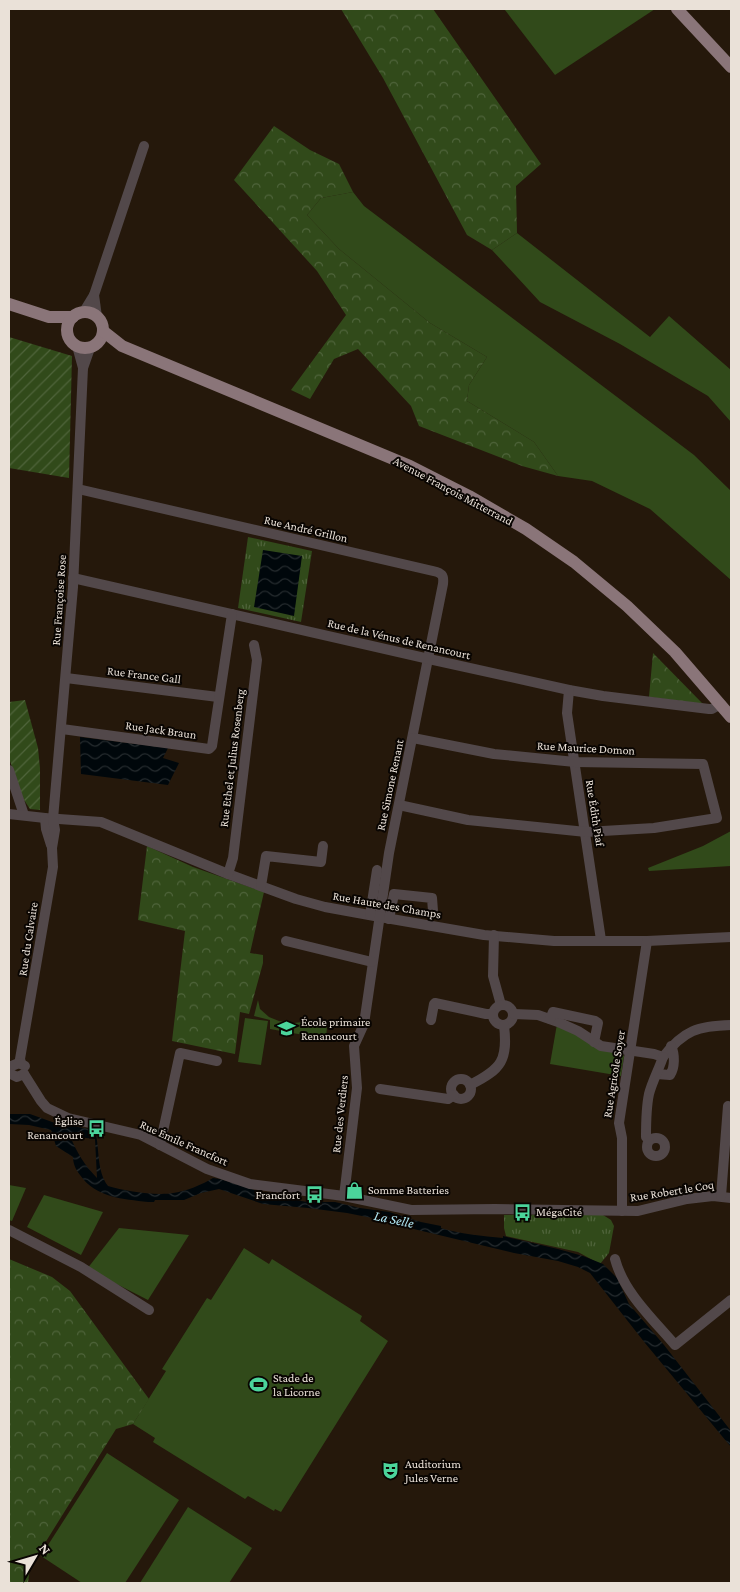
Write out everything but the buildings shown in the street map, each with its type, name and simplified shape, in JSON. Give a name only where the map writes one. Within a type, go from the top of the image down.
[{"type":"main road","points":[[678,9],[731,67]]},
{"type":"main road","points":[[9,304],[49,317],[67,330]]},
{"type":"main road","points":[[49,317],[90,313],[97,317],[102,324],[101,340],[88,346],[71,341],[67,330],[68,324],[78,315]]},
{"type":"main road","name":"Avenue François Mitterrand","points":[[103,331],[122,346],[410,466],[526,529],[574,562],[627,606],[675,652],[731,717]]},
{"type":"main road","name":"Avenue François Mitterrand","points":[[88,346],[122,346]]},
{"type":"street","points":[[78,315],[94,294],[144,146]]},
{"type":"street","points":[[94,294],[97,317]]},
{"type":"street","name":"Rue Françoise Rose","points":[[49,818],[62,729],[73,578],[83,368],[88,346]]},
{"type":"street","name":"Rue André Grillon","points":[[78,489],[441,573],[444,576],[444,584],[428,660]]},
{"type":"street","name":"Rue de la Vénus de Renancourt","points":[[73,578],[428,660],[569,690],[709,709],[721,704]]},
{"type":"street","name":"Rue Jack Braun","points":[[62,729],[209,749],[212,746],[232,614]]},
{"type":"street","name":"Rue Ethel et Julius Rosenberg","points":[[228,874],[233,858],[257,660],[254,645]]},
{"type":"street","name":"Rue Simone Renant","points":[[380,917],[389,853],[428,660]]},
{"type":"street","name":"Rue France Gall","points":[[66,678],[218,697]]},
{"type":"street","name":"Rue Édith Piaf","points":[[569,690],[567,713],[601,940]]},
{"type":"street","name":"Rue Maurice Domon","points":[[413,738],[494,754],[575,762],[703,764],[717,818],[654,828],[586,832]]},
{"type":"street","points":[[9,770],[24,815]]},
{"type":"street","points":[[399,805],[468,820],[586,832]]},
{"type":"street","name":"Rue Haute des Champs","points":[[9,814],[101,822],[262,886],[325,907],[380,917],[494,935],[554,941],[647,941],[731,937]]},
{"type":"street","name":"Rue du Calvaire","points":[[13,1068],[20,1060],[52,867],[52,848],[55,830],[49,818]]},
{"type":"street","points":[[262,886],[266,856],[321,862],[323,846]]},
{"type":"street","points":[[377,870],[380,917]]},
{"type":"street","points":[[380,917],[394,894],[432,898],[434,911]]},
{"type":"street","name":"Rue des Verdiers","points":[[344,1196],[358,1088],[354,1046],[364,1024],[380,917]]},
{"type":"street","points":[[494,935],[493,976],[500,1004]]},
{"type":"street","points":[[286,941],[372,962]]},
{"type":"street","name":"Rue Agricole Soyer","points":[[622,1211],[622,1138],[619,1123],[647,941]]},
{"type":"street","points":[[431,1020],[435,1002],[493,1014]]},
{"type":"street","points":[[500,1004],[509,1006],[514,1014],[513,1019],[504,1025],[498,1024],[494,1020],[493,1014],[500,1004]]},
{"type":"street","points":[[550,1019],[553,1012],[595,1021],[598,1023],[594,1042]]},
{"type":"street","points":[[514,1014],[538,1015],[550,1019],[578,1031],[601,1046],[662,1057]]},
{"type":"street","points":[[470,1084],[493,1072],[500,1063],[505,1052],[506,1043],[504,1025]]},
{"type":"street","points":[[649,1140],[646,1137],[646,1116],[649,1092],[662,1057],[671,1046],[690,1032],[704,1027],[731,1025]]},
{"type":"street","points":[[657,1074],[670,1075],[672,1072],[674,1053],[671,1046]]},
{"type":"street","points":[[160,1145],[180,1053],[217,1061]]},
{"type":"street","name":"Rue Émile Francfort","points":[[13,1068],[26,1069],[24,1074],[41,1101],[47,1108],[58,1114],[140,1135],[207,1168],[250,1184],[344,1196],[411,1210],[622,1211]]},
{"type":"street","points":[[465,1080],[470,1084],[471,1090],[468,1096],[459,1098],[454,1095],[452,1089],[456,1081],[465,1080]]},
{"type":"street","points":[[380,1089],[448,1099],[454,1095]]},
{"type":"street","points":[[727,1198],[728,1106]]},
{"type":"street","name":"Rue Robert le Coq","points":[[622,1211],[638,1211],[687,1199],[727,1198]]},
{"type":"street","points":[[9,1230],[81,1267],[149,1310],[134,1305],[9,1236]]},
{"type":"street","points":[[615,1259],[618,1272],[626,1286],[675,1345],[731,1300]]},
{"type":"green space","points":[[341,9],[433,9],[541,164],[516,186],[517,233],[492,250],[467,235],[383,78]]},
{"type":"green space","points":[[505,9],[655,9],[555,75]]},
{"type":"green space","points":[[274,126],[310,150],[339,164],[353,192],[321,198],[307,215],[339,249],[430,323],[487,357],[469,385],[467,401],[534,442],[558,476],[522,466],[419,426],[411,406],[358,349],[334,359],[310,399],[291,390],[346,315],[317,271],[234,180]]},
{"type":"green space","points":[[353,192],[364,206],[694,455],[731,491],[731,580],[650,509],[592,481],[558,476],[534,442],[467,401],[469,385],[487,357],[430,323],[339,249],[307,215],[321,198]]},
{"type":"green space","points":[[517,233],[650,337],[669,316],[731,370],[731,422],[708,396],[620,344],[540,302],[492,250]]},
{"type":"green space","points":[[9,337],[72,356],[69,478],[9,468]]},
{"type":"green space","points":[[248,537],[312,551],[301,622],[238,608]]},
{"type":"green space","points":[[653,653],[703,704],[649,697]]},
{"type":"green space","points":[[25,700],[38,748],[40,810],[30,809],[22,797],[9,758],[9,702]]},
{"type":"green space","points":[[731,831],[731,866],[649,871],[648,868],[703,846]]},
{"type":"green space","points":[[147,846],[193,867],[264,892],[250,953],[263,955],[263,963],[249,1014],[240,1012],[235,1054],[172,1041],[185,931],[138,920]]},
{"type":"green space","points":[[258,1000],[260,1009],[269,1017],[279,1021],[294,1023],[310,1021],[327,1026],[326,1039],[270,1029],[270,1020],[254,1016]]},
{"type":"green space","points":[[245,1018],[268,1021],[261,1065],[238,1062]]},
{"type":"green space","points":[[557,1024],[620,1052],[624,1056],[621,1076],[550,1064]]},
{"type":"green space","points":[[9,1185],[26,1188],[12,1221],[9,1220]]},
{"type":"green space","points":[[44,1195],[103,1212],[81,1255],[27,1227]]},
{"type":"green space","points":[[504,1215],[603,1215],[611,1220],[614,1226],[609,1253],[600,1264],[578,1252],[506,1236],[504,1228]]},
{"type":"green space","points":[[119,1228],[189,1235],[148,1300],[87,1269]]},
{"type":"green space","name":"Stade de la Licorne","points":[[244,1248],[269,1264],[272,1259],[362,1316],[360,1321],[388,1341],[281,1512],[275,1509],[274,1511],[248,1496],[245,1499],[153,1442],[155,1438],[133,1424],[166,1371],[162,1369],[207,1298],[211,1300]]},
{"type":"green space","points":[[9,1259],[52,1277],[70,1291],[149,1399],[133,1424],[116,1429],[30,1567],[28,1583],[9,1583]]},
{"type":"green space","points":[[107,1453],[179,1500],[125,1583],[82,1583],[41,1556]]},
{"type":"green space","points":[[188,1507],[252,1548],[229,1583],[140,1583]]},
{"type":"water","points":[[263,550],[302,556],[294,616],[254,607]]},
{"type":"water","points":[[80,737],[168,748],[163,758],[179,763],[168,785],[81,774]]},
{"type":"water","name":"La Selle","points":[[9,1114],[30,1114],[55,1123],[95,1130],[104,1180],[108,1186],[115,1188],[166,1194],[188,1189],[213,1178],[220,1179],[273,1196],[307,1202],[335,1202],[389,1212],[441,1226],[441,1228],[455,1232],[503,1238],[503,1236],[583,1256],[603,1264],[617,1278],[629,1304],[664,1345],[731,1431],[731,1447],[590,1273],[578,1267],[347,1213],[263,1204],[219,1189],[201,1193],[184,1200],[155,1200],[154,1202],[111,1196],[86,1183],[76,1169],[73,1157],[56,1146],[51,1130],[29,1125],[9,1124]],"holes":[[[70,1136],[95,1139],[97,1178],[81,1158]]]},
{"type":"place","name":"École primaire Renancourt","points":[[287,1029]]},
{"type":"place","name":"Église Renancourt","points":[[97,1128]]},
{"type":"place","name":"Somme Batteries","points":[[354,1190]]},
{"type":"place","name":"Francfort","points":[[314,1195]]},
{"type":"place","name":"MégaCité","points":[[522,1212]]},
{"type":"place","name":"Stade de la Licorne","points":[[259,1385]]},
{"type":"place","name":"Auditorium Jules Verne","points":[[391,1471]]}]
